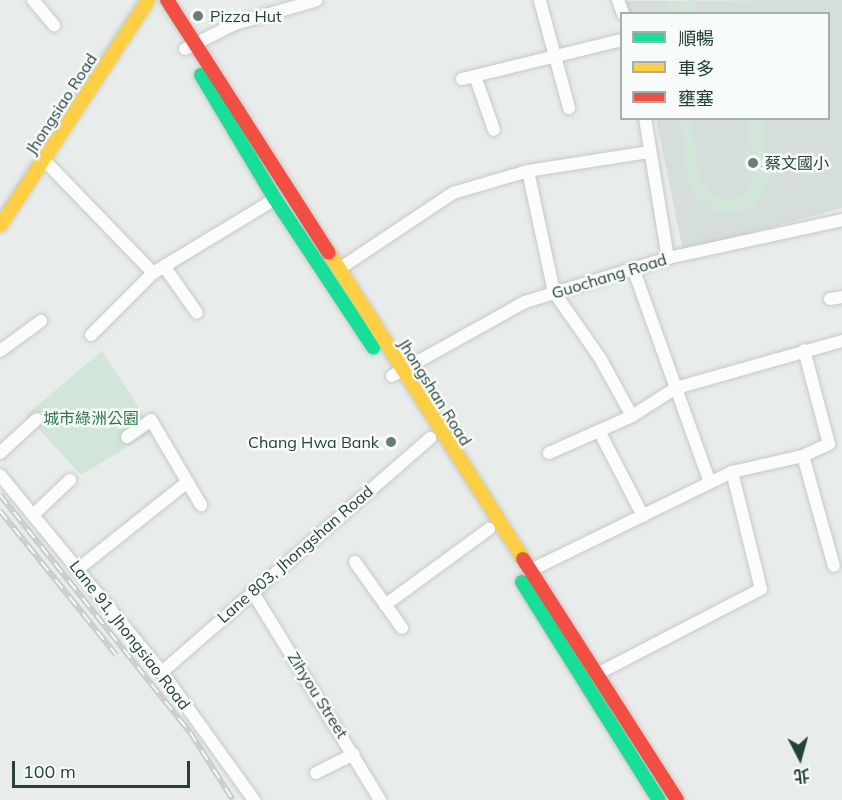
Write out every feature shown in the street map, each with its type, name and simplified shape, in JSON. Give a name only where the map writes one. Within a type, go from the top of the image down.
[{"type":"main road","name":"Jhongshan Road","points":[[150,0],[190,46],[339,269],[430,438],[659,800]]},
{"type":"main road","name":"Jhongsiao Road","points":[[0,225],[150,0]]},
{"type":"main road","name":"Jhongshan Road","points":[[167,0],[275,200],[397,373],[599,673],[677,800]]},
{"type":"street","points":[[33,0],[54,25]]},
{"type":"street","points":[[190,46],[235,24],[317,0]]},
{"type":"street","points":[[540,1],[558,53],[569,108]]},
{"type":"street","points":[[462,79],[524,61],[620,40]]},
{"type":"street","points":[[475,76],[494,130]]},
{"type":"street","points":[[645,120],[668,258]]},
{"type":"street","points":[[339,269],[453,193],[528,171],[649,152]]},
{"type":"street","points":[[44,160],[153,273]]},
{"type":"street","points":[[528,171],[554,292],[600,358],[632,416]]},
{"type":"street","points":[[91,334],[153,273],[275,200]]},
{"type":"street","name":"Guochang Road","points":[[397,373],[486,321],[554,292],[668,258],[842,220]]},
{"type":"street","points":[[164,266],[197,313]]},
{"type":"street","points":[[633,268],[709,480]]},
{"type":"street","points":[[0,351],[41,321]]},
{"type":"street","points":[[549,453],[632,416],[676,388],[842,341]]},
{"type":"street","points":[[529,571],[643,516],[709,480],[732,472],[803,456],[829,444],[804,350]]},
{"type":"street","points":[[0,453],[37,419]]},
{"type":"street","points":[[127,437],[151,420],[185,484],[201,505]]},
{"type":"street","points":[[599,431],[643,516]]},
{"type":"street","name":"Lane 803, Jhongshan Road","points":[[162,672],[252,591],[430,438]]},
{"type":"street","points":[[803,456],[834,566]]},
{"type":"street","points":[[599,673],[761,589],[732,472]]},
{"type":"street","name":"Lane 91, Jhongsiao Road","points":[[0,475],[162,672],[254,800]]},
{"type":"street","points":[[33,515],[70,480]]},
{"type":"street","points":[[78,569],[185,484]]},
{"type":"street","points":[[385,605],[489,530]]},
{"type":"street","points":[[355,562],[402,628]]},
{"type":"street","name":"Zihyou Street","points":[[252,591],[354,754],[380,800]]},
{"type":"street","points":[[316,773],[354,754]]},
{"type":"shaded area","name":"蔡文國小","points":[[842,0],[842,208],[683,251],[656,120],[830,120],[830,12],[630,12],[626,1]]},
{"type":"green space","points":[[693,0],[696,12],[670,12],[668,3]]},
{"type":"green space","points":[[680,120],[692,120],[699,179],[713,197],[726,200],[743,195],[750,185],[754,175],[747,120],[762,120],[770,175],[765,192],[754,205],[741,212],[722,214],[700,201],[689,186]]},
{"type":"green space","name":"城市綠洲公園","points":[[102,351],[154,431],[81,475],[26,415]]},
{"type":"railway","points":[[0,495],[190,732],[233,800]]},
{"type":"railway","points":[[0,511],[116,655]]},
{"type":"traffic: fast","points":[[201,75],[275,199],[373,347]]},
{"type":"traffic: fast","points":[[522,582],[659,800]]},
{"type":"traffic: slow","points":[[0,225],[148,0]]},
{"type":"traffic: slow","points":[[329,253],[523,559]]},
{"type":"traffic: jam","points":[[167,0],[329,253]]},
{"type":"traffic: jam","points":[[523,559],[677,800]]},
{"type":"place","name":"Pizza Hut","points":[[198,16]]},
{"type":"place","name":"蔡文國小","points":[[753,163]]},
{"type":"place","name":"Chang Hwa Bank","points":[[391,442]]}]
